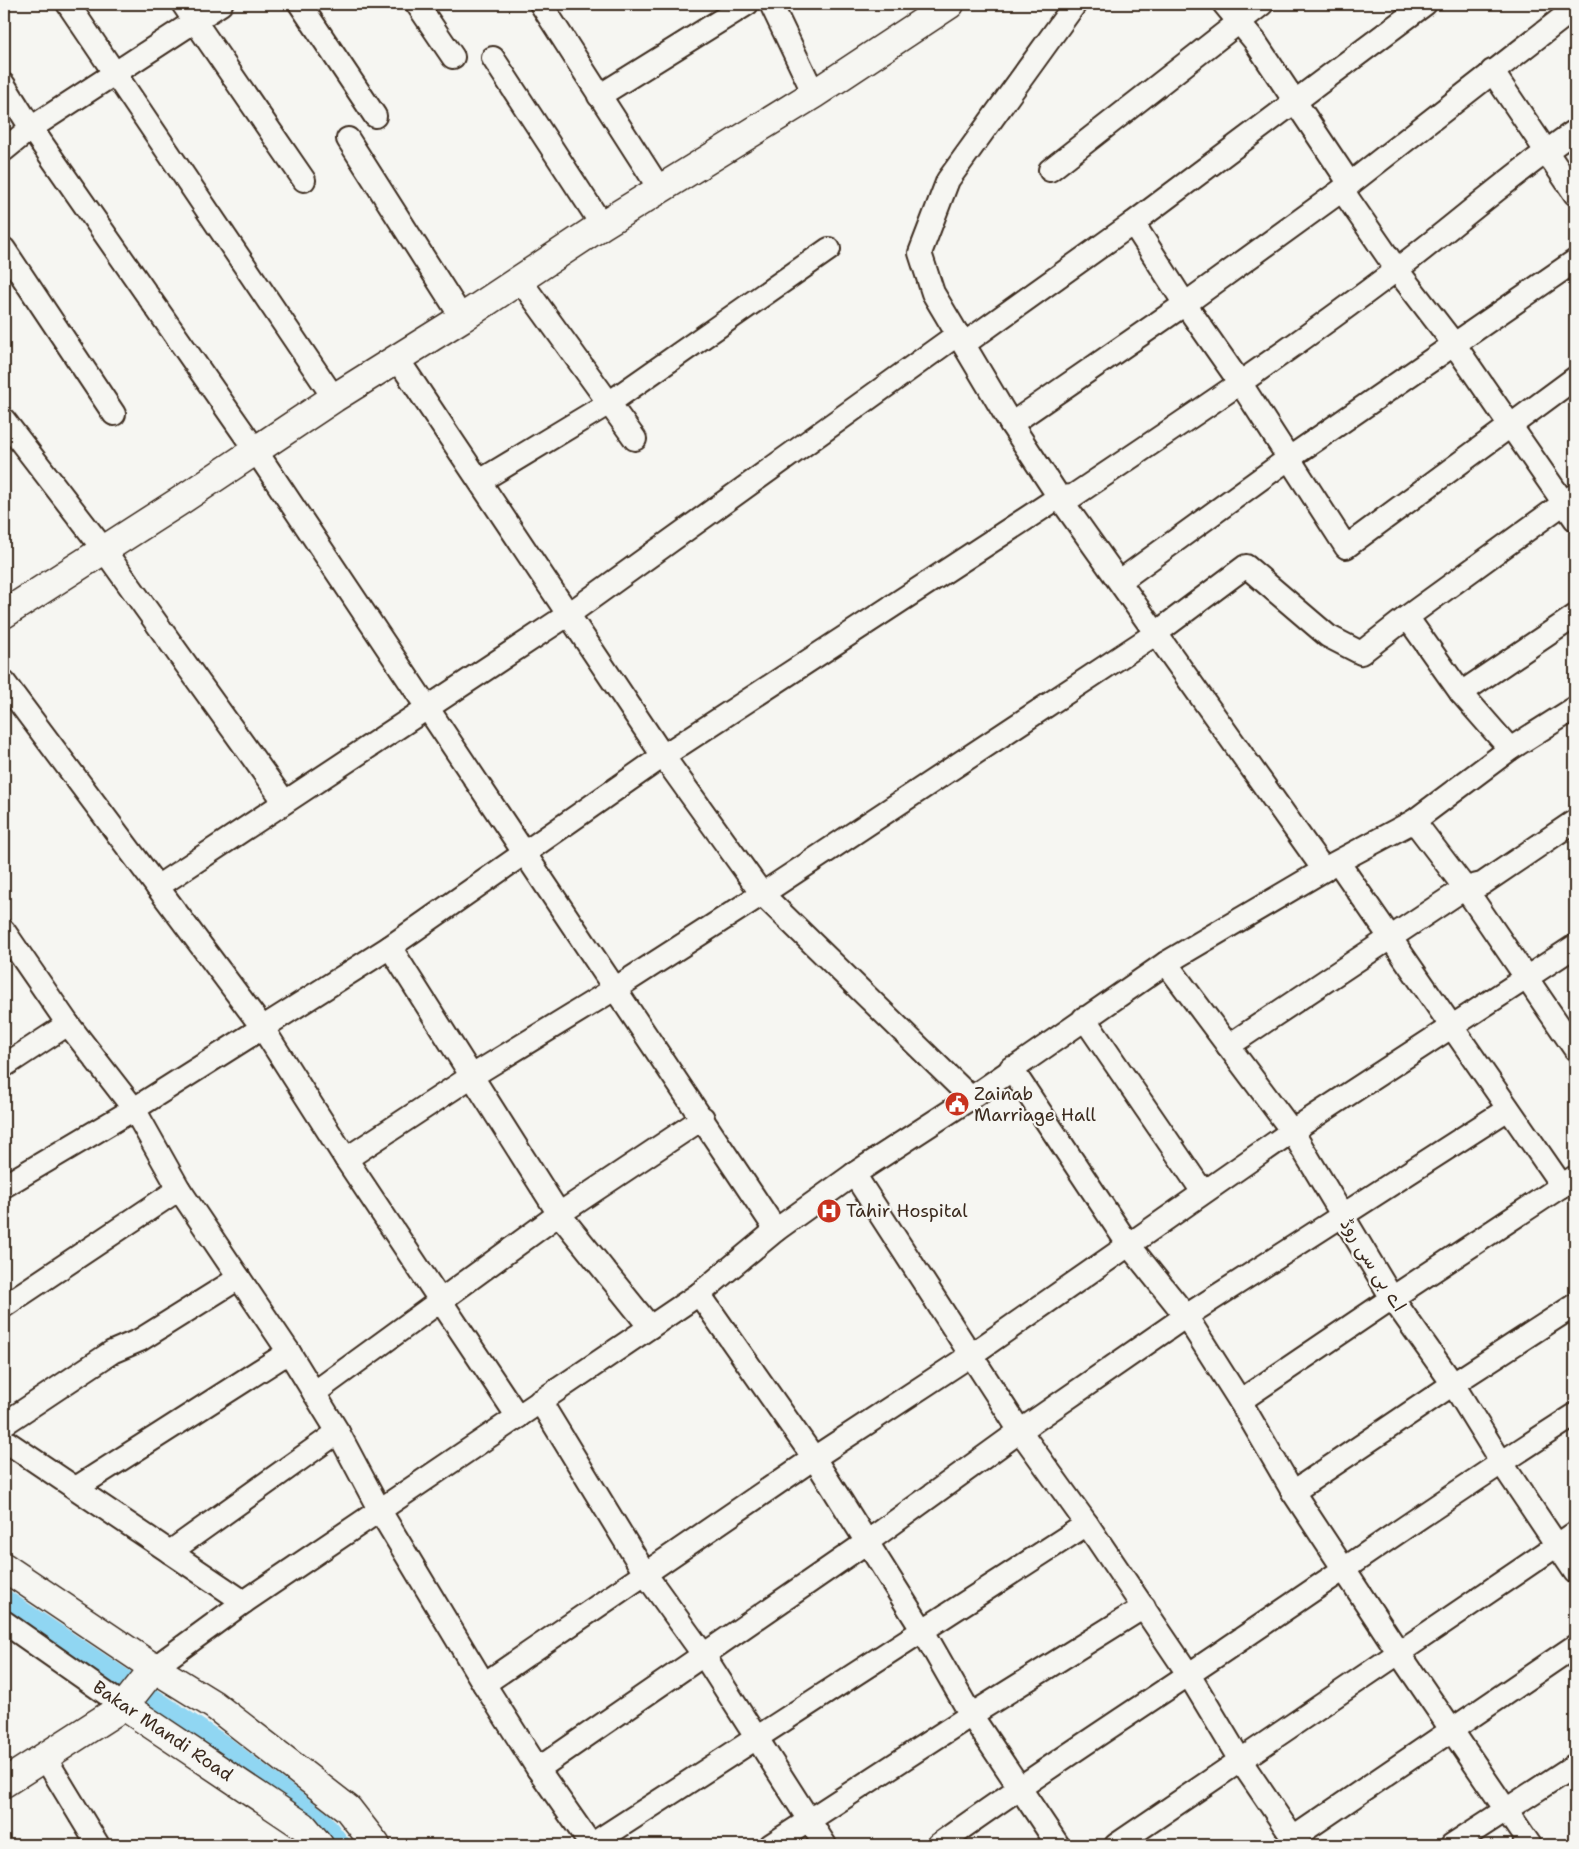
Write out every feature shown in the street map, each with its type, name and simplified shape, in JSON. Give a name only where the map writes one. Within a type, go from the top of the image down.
[{"type":"street","points":[[68,4],[334,398]]},
{"type":"street","points":[[4,150],[32,128],[115,74],[189,12],[221,4]]},
{"type":"street","points":[[300,4],[375,116]]},
{"type":"street","points":[[417,4],[453,57]]},
{"type":"street","points":[[599,96],[747,4]]},
{"type":"street","points":[[771,4],[814,94]]},
{"type":"street","points":[[6,608],[104,550],[334,398],[462,318],[659,188],[814,94],[950,4]]},
{"type":"street","points":[[1075,4],[948,180],[920,253],[933,292],[1011,424],[1059,497],[1120,581],[1155,634],[1331,866],[1390,938],[1508,1109],[1569,1182],[1392,1298],[1240,1402]]},
{"type":"street","points":[[346,1159],[472,1076],[616,988],[762,894],[1155,634],[1246,566],[1328,636],[1361,653],[1407,618],[1571,506],[1510,425],[1454,344],[1397,270],[1295,102],[1239,22],[1224,4]]},
{"type":"street","points":[[1050,170],[1262,4]]},
{"type":"street","points":[[157,887],[284,801],[569,614],[961,339],[1132,223],[1425,4]]},
{"type":"street","points":[[549,6],[599,96],[659,188]]},
{"type":"street","points":[[1011,424],[1185,304],[1346,187],[1575,8]]},
{"type":"street","points":[[189,12],[304,180]]},
{"type":"street","points":[[493,58],[602,225]]},
{"type":"street","points":[[1492,71],[1575,194]]},
{"type":"street","points":[[4,85],[256,451],[776,1230]]},
{"type":"street","points":[[4,1186],[134,1109],[390,947],[663,756],[1059,497],[1073,496],[1241,384],[1397,270],[1546,151],[1575,131]]},
{"type":"street","points":[[348,139],[462,318]]},
{"type":"street","points":[[1132,223],[1185,304],[1241,384],[1346,547],[1575,378]]},
{"type":"street","points":[[4,249],[114,414]]},
{"type":"street","points":[[480,481],[609,403],[829,249]]},
{"type":"street","points":[[1120,581],[1288,459],[1575,261]]},
{"type":"street","points":[[520,280],[635,439]]},
{"type":"street","points":[[397,358],[663,756],[762,894],[971,1098]]},
{"type":"street","points":[[4,420],[104,550],[284,801]]},
{"type":"street","points":[[1461,693],[1575,616]]},
{"type":"street","points":[[1407,618],[1461,693],[1510,749]]},
{"type":"street","points":[[4,682],[262,1027],[346,1159],[518,1418]]},
{"type":"street","points":[[4,1783],[124,1706],[154,1668],[244,1602],[380,1512],[699,1294],[776,1230],[854,1174],[971,1098],[1011,1068],[1166,963],[1331,866],[1414,821],[1510,749],[1575,708]]},
{"type":"street","points":[[1414,821],[1464,888],[1575,1049]]},
{"type":"street","points":[[1228,1046],[1464,888],[1482,884],[1575,821]]},
{"type":"street","points":[[4,931],[68,1024],[134,1109],[179,1189],[289,1352],[338,1432],[380,1512],[484,1684],[538,1769],[591,1845],[923,1632],[1087,1524]]},
{"type":"street","points":[[484,1684],[646,1575],[814,1458],[971,1354],[1292,1131],[1575,946]]},
{"type":"street","points":[[390,947],[559,1214],[650,1327]]},
{"type":"street","name":"اے بی سی روڈ","points":[[1166,963],[1292,1131],[1392,1298],[1453,1384],[1501,1462],[1566,1539],[1575,1572]]},
{"type":"street","points":[[1084,1018],[1203,1192]]},
{"type":"street","points":[[4,1066],[68,1024]]},
{"type":"street","points":[[1011,1068],[1128,1244],[1186,1316],[1293,1492],[1399,1653],[1530,1845]]},
{"type":"street","points":[[538,1769],[867,1542],[1020,1431],[1186,1316],[1508,1109]]},
{"type":"street","points":[[314,1393],[559,1214],[703,1118]]},
{"type":"street","points":[[854,1174],[1020,1431],[1087,1524],[1189,1675],[1287,1842],[1575,1646]]},
{"type":"street","points":[[5,1302],[179,1189]]},
{"type":"street","points":[[4,1424],[112,1352],[140,1340],[239,1278]]},
{"type":"street","points":[[699,1294],[814,1458],[923,1632],[971,1715],[1058,1845]]},
{"type":"street","points":[[1293,1492],[1453,1384],[1575,1305]]},
{"type":"street","points":[[76,1488],[289,1352]]},
{"type":"street","points":[[540,1401],[646,1575],[703,1654],[825,1845]]},
{"type":"street","points":[[938,1845],[1018,1787],[1189,1675],[1501,1462],[1575,1416]]},
{"type":"street","points":[[170,1552],[338,1432]]},
{"type":"street","points":[[4,1440],[244,1602]]},
{"type":"street","points":[[1116,1845],[1566,1539]]},
{"type":"street","points":[[4,1567],[214,1706],[348,1809],[376,1845]]},
{"type":"street","points":[[771,1845],[971,1715],[1144,1607]]},
{"type":"street","name":"Bakar Mandi Road","points":[[4,1622],[124,1706],[302,1826],[319,1845]]},
{"type":"street","points":[[44,1756],[98,1845]]},
{"type":"street","points":[[1452,1845],[1575,1765]]},
{"type":"waterway","points":[[4,1599],[223,1745],[323,1822],[341,1845]]},
{"type":"place","name":"Zainab Marriage Hall","points":[[957,1104]]},
{"type":"place","name":"Tahir Hospital","points":[[829,1211]]}]
